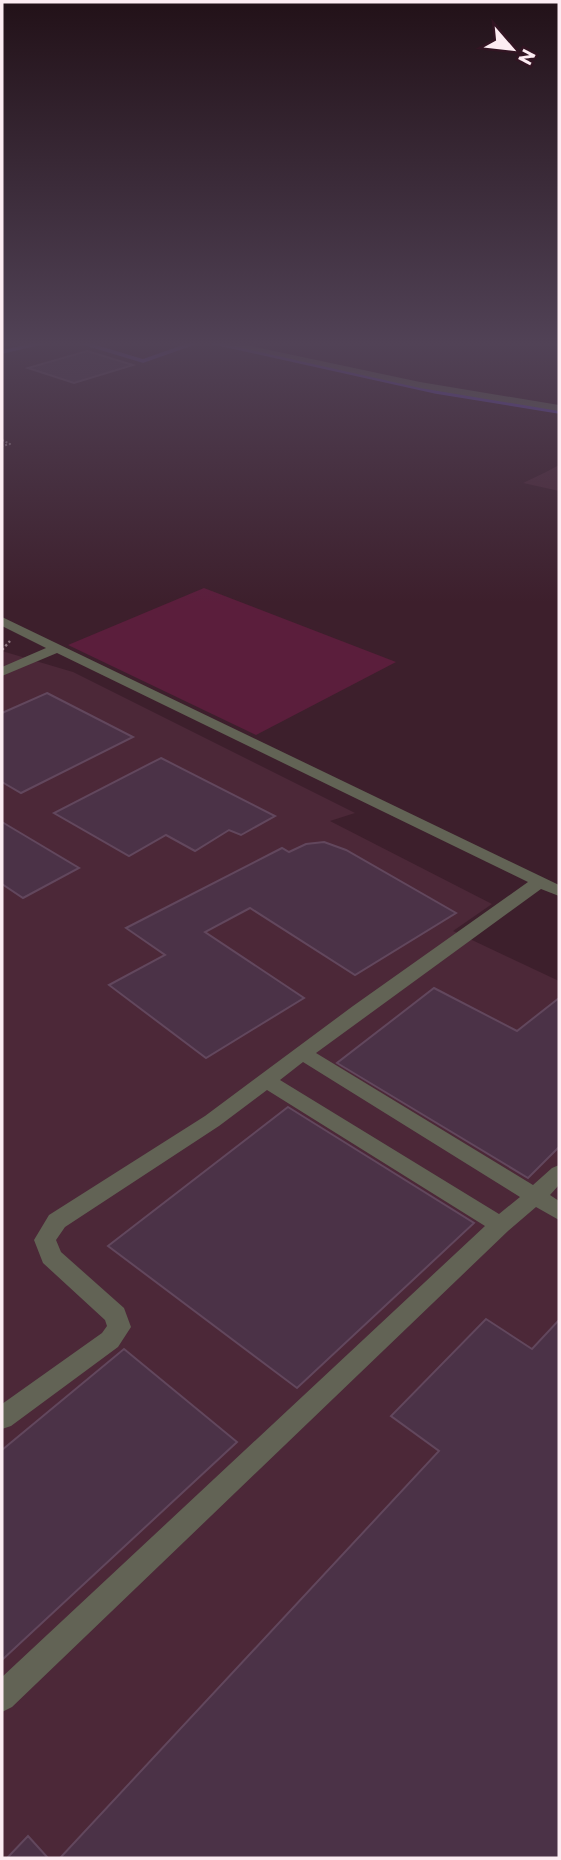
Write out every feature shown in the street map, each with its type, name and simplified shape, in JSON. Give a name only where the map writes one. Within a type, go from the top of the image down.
[{"type":"street","points":[[2,621],[550,886]]},
{"type":"street","points":[[2,672],[57,648]]},
{"type":"street","points":[[2,1418],[110,1340],[119,1327],[116,1315],[51,1257],[45,1240],[57,1221],[212,1121],[302,1054],[550,886]]},
{"type":"street","points":[[302,1054],[559,1212]]},
{"type":"street","points":[[266,1080],[500,1225]]},
{"type":"street","points":[[2,1697],[559,1172]]},
{"type":"path","points":[[2,440],[10,444],[2,446]]},
{"type":"shaded area","points":[[559,465],[559,491],[523,483],[546,472]]},
{"type":"shaded area","points":[[204,588],[396,662],[256,735],[68,645]]},
{"type":"shaded area","points":[[2,651],[73,672],[355,813],[330,821],[492,904],[453,931],[559,981],[559,1858],[2,1858]]},
{"type":"building","points":[[47,693],[133,737],[21,793],[2,782],[2,713]]},
{"type":"building","points":[[161,758],[275,816],[241,835],[229,830],[195,851],[166,835],[129,856],[54,813]]},
{"type":"building","points":[[2,822],[79,868],[23,898],[2,884]]},
{"type":"building","points":[[324,842],[346,850],[456,913],[355,975],[250,908],[205,932],[304,998],[206,1058],[109,985],[165,955],[126,928],[282,848],[289,852],[306,844]]},
{"type":"building","points":[[434,988],[517,1031],[559,998],[559,1147],[528,1178],[337,1063]]},
{"type":"building","points":[[288,1107],[474,1223],[297,1388],[108,1246]]},
{"type":"building","points":[[486,1319],[532,1349],[559,1320],[559,1858],[60,1858],[439,1451],[391,1416]]},
{"type":"building","points":[[124,1349],[237,1442],[2,1660],[2,1450]]},
{"type":"building","points":[[28,1836],[48,1858],[7,1858]]}]
